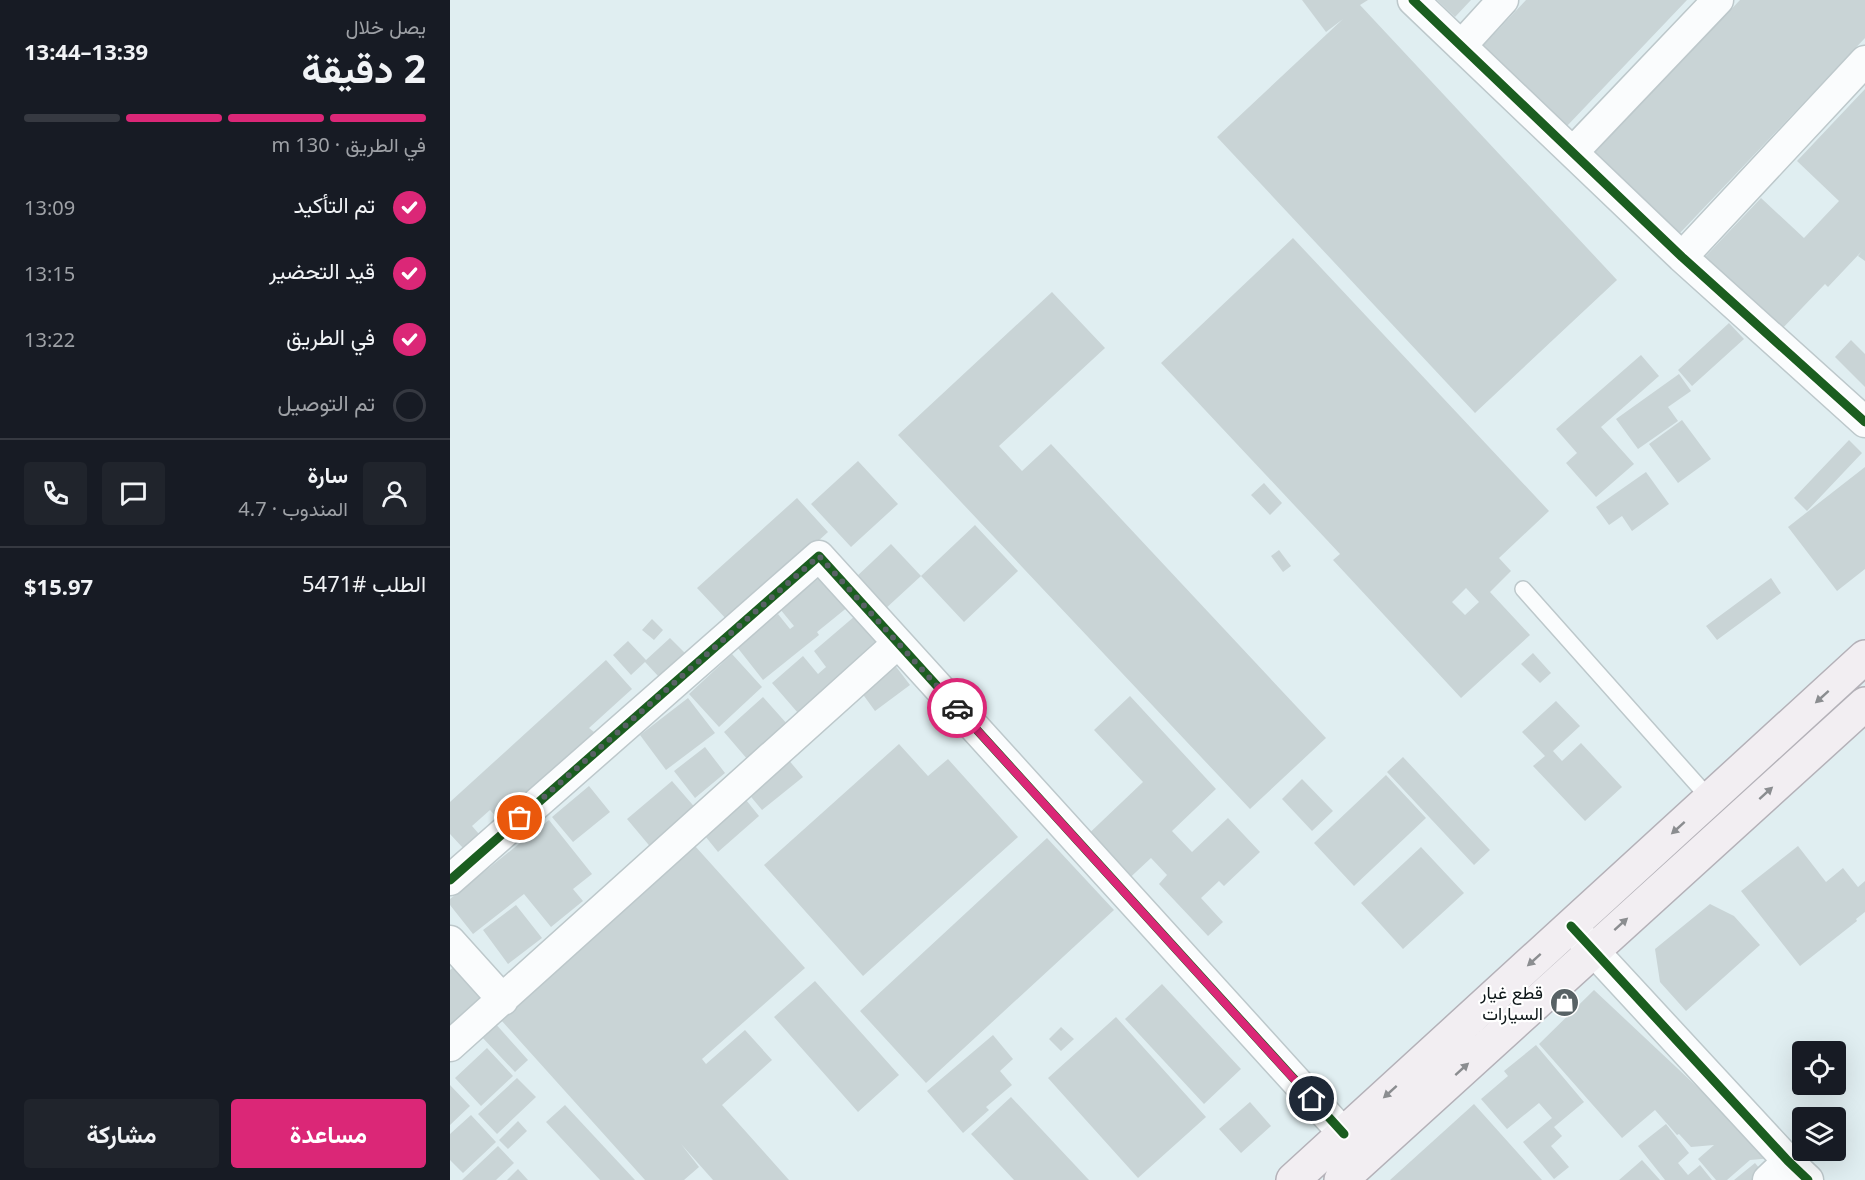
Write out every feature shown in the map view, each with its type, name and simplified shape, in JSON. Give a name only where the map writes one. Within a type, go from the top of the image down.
[{"type":"main road","points":[[1341,1180],[1582,938],[1710,799],[1865,657]]},
{"type":"main road","points":[[1293,1180],[1344,1134],[1865,704]]},
{"type":"street","points":[[1413,0],[1682,257],[1865,422]]},
{"type":"street","points":[[1461,46],[1503,0]]},
{"type":"street","points":[[1573,152],[1718,0]]},
{"type":"street","points":[[1682,257],[1865,62]]},
{"type":"street","points":[[450,880],[819,556],[1344,1134]]},
{"type":"street","points":[[450,1046],[898,643]]},
{"type":"street","points":[[1582,938],[1788,1174]]},
{"type":"street","points":[[450,941],[503,1000]]},
{"type":"lane","points":[[1523,590],[1710,799]]},
{"type":"building","points":[[1302,0],[1368,0],[1360,5],[1617,280],[1475,413],[1217,137],[1343,19],[1326,32]]},
{"type":"building","points":[[1437,0],[1471,0],[1455,17]]},
{"type":"building","points":[[1526,0],[1687,0],[1567,126],[1483,46]]},
{"type":"building","points":[[1740,0],[1865,0],[1865,38],[1680,233],[1595,152]]},
{"type":"building","points":[[1865,89],[1865,261],[1858,256],[1862,251],[1828,287],[1825,284],[1779,332],[1703,259],[1761,198],[1804,238],[1839,201],[1797,161]]},
{"type":"building","points":[[1293,238],[1549,511],[1499,558],[1511,571],[1490,592],[1530,635],[1461,698],[1333,560],[1340,554],[1161,363]],"holes":[[[1466,588],[1479,602],[1465,615],[1452,602]]]},
{"type":"building","points":[[1052,292],[1105,348],[999,446],[1022,471],[1051,444],[1326,738],[1250,809],[898,435]]},
{"type":"building","points":[[1729,323],[1744,339],[1692,386],[1678,370]]},
{"type":"building","points":[[1851,340],[1865,354],[1865,387],[1835,357]]},
{"type":"building","points":[[1641,355],[1659,376],[1601,427],[1634,464],[1596,497],[1566,463],[1577,453],[1556,429]]},
{"type":"building","points":[[1679,374],[1691,391],[1668,407],[1678,421],[1638,449],[1616,419]]},
{"type":"building","points":[[1682,420],[1711,459],[1678,483],[1649,444]]},
{"type":"building","points":[[1849,440],[1862,453],[1807,511],[1794,498]]},
{"type":"building","points":[[858,461],[898,504],[851,547],[811,504]]},
{"type":"building","points":[[1865,467],[1865,569],[1837,591],[1788,527]]},
{"type":"building","points":[[1646,472],[1669,504],[1632,531],[1622,516],[1609,525],[1596,507]]},
{"type":"building","points":[[1264,483],[1282,503],[1270,515],[1251,495]]},
{"type":"building","points":[[797,498],[828,532],[729,622],[697,588]]},
{"type":"building","points":[[975,525],[1018,571],[964,622],[921,576]]},
{"type":"building","points":[[891,544],[921,576],[884,610],[854,579]]},
{"type":"building","points":[[1279,550],[1291,566],[1283,572],[1271,556]]},
{"type":"building","points":[[828,571],[854,602],[817,632],[819,635],[763,680],[737,647],[778,614],[790,629],[794,626],[780,609]]},
{"type":"building","points":[[1771,578],[1781,593],[1717,640],[1706,626]]},
{"type":"building","points":[[862,610],[886,638],[798,713],[772,683],[803,656],[818,674],[826,667],[814,651]]},
{"type":"building","points":[[652,619],[663,630],[654,640],[642,630]]},
{"type":"building","points":[[670,638],[685,653],[659,677],[645,662],[631,675],[613,655],[628,641],[646,660]]},
{"type":"building","points":[[1533,653],[1551,673],[1540,683],[1521,664]]},
{"type":"building","points":[[732,654],[762,687],[719,727],[689,694]]},
{"type":"building","points":[[606,660],[632,689],[589,728],[594,732],[500,821],[490,810],[472,826],[479,834],[463,848],[450,834],[450,802]]},
{"type":"building","points":[[894,664],[910,685],[875,711],[859,689]]},
{"type":"building","points":[[1130,696],[1216,789],[1172,831],[1192,852],[1228,818],[1260,852],[1224,886],[1219,881],[1201,898],[1223,922],[1208,936],[1159,884],[1167,875],[1151,858],[1121,886],[1080,842],[1143,782],[1094,730]]},
{"type":"building","points":[[763,697],[788,725],[748,760],[724,732]]},
{"type":"building","points":[[688,698],[715,733],[666,770],[640,735]]},
{"type":"building","points":[[1556,701],[1580,726],[1553,751],[1562,761],[1581,743],[1622,787],[1585,821],[1533,766],[1545,756],[1522,732]]},
{"type":"building","points":[[899,744],[928,776],[948,759],[1018,837],[863,976],[764,865]]},
{"type":"building","points":[[705,747],[725,773],[695,798],[674,771]]},
{"type":"building","points":[[1403,757],[1490,850],[1474,865],[1387,772]]},
{"type":"building","points":[[787,758],[803,777],[762,810],[747,792]]},
{"type":"building","points":[[1386,775],[1426,818],[1354,886],[1314,843]]},
{"type":"building","points":[[1302,779],[1333,811],[1312,831],[1282,799]]},
{"type":"building","points":[[672,781],[698,811],[653,850],[627,819]]},
{"type":"building","points":[[589,786],[610,812],[573,842],[552,817]]},
{"type":"building","points":[[742,795],[759,816],[718,852],[701,831]]},
{"type":"building","points":[[549,820],[592,874],[573,889],[583,901],[551,927],[524,894],[473,934],[450,905],[450,899]]},
{"type":"building","points":[[1047,838],[1114,910],[926,1083],[860,1011]]},
{"type":"building","points":[[695,846],[805,968],[702,1059],[706,1064],[651,1112],[745,1030],[772,1060],[722,1105],[789,1180],[713,1180],[681,1144],[699,1167],[684,1180],[645,1180],[501,1020]]},
{"type":"building","points":[[1798,846],[1826,882],[1843,868],[1858,887],[1865,881],[1865,912],[1856,919],[1857,921],[1800,966],[1741,891]]},
{"type":"building","points":[[1421,847],[1464,893],[1403,949],[1361,903]]},
{"type":"building","points":[[1710,904],[1734,916],[1760,945],[1686,1011],[1660,982],[1655,949]]},
{"type":"building","points":[[516,905],[542,938],[508,964],[483,930]]},
{"type":"building","points":[[460,962],[487,994],[450,1025],[450,970]]},
{"type":"building","points":[[815,981],[899,1075],[858,1112],[774,1017]]},
{"type":"building","points":[[1162,984],[1241,1069],[1204,1104],[1125,1019]]},
{"type":"building","points":[[1594,990],[1773,1158],[1750,1160],[1727,1180],[1716,1180],[1698,1159],[1714,1145],[1691,1147],[1655,1110],[1622,1138],[1539,1044]]},
{"type":"building","points":[[1116,1017],[1206,1117],[1138,1178],[1048,1078]]},
{"type":"building","points":[[494,1022],[528,1060],[515,1072],[480,1035]]},
{"type":"building","points":[[1061,1027],[1074,1039],[1061,1051],[1049,1039]]},
{"type":"building","points":[[993,1035],[1013,1059],[1000,1071],[1012,1085],[986,1107],[989,1110],[963,1133],[927,1091]]},
{"type":"building","points":[[1536,1045],[1584,1102],[1554,1127],[1562,1136],[1551,1146],[1569,1167],[1554,1179],[1523,1142],[1552,1118],[1539,1103],[1507,1129],[1481,1099],[1508,1076],[1504,1071]]},
{"type":"building","points":[[487,1048],[513,1076],[481,1106],[455,1078]]},
{"type":"building","points":[[517,1078],[536,1097],[497,1134],[478,1114]]},
{"type":"building","points":[[450,1085],[470,1106],[450,1125]]},
{"type":"building","points":[[1011,1097],[1089,1180],[1014,1180],[971,1134]]},
{"type":"building","points":[[1250,1102],[1271,1126],[1241,1153],[1219,1129]]},
{"type":"building","points":[[1474,1104],[1542,1180],[1390,1180]]},
{"type":"building","points":[[565,1105],[635,1180],[600,1180],[546,1122]]},
{"type":"building","points":[[471,1115],[496,1142],[463,1173],[450,1160],[450,1134]]},
{"type":"building","points":[[518,1121],[527,1131],[508,1149],[499,1140]]},
{"type":"building","points":[[1666,1124],[1689,1153],[1678,1163],[1688,1175],[1700,1165],[1712,1180],[1665,1180],[1638,1146]]},
{"type":"building","points":[[498,1146],[514,1163],[496,1180],[462,1180]]},
{"type":"building","points":[[1642,1160],[1660,1180],[1619,1180]]},
{"type":"building","points":[[1755,1163],[1765,1175],[1758,1180],[1734,1180]]},
{"type":"building","points":[[518,1169],[528,1180],[507,1180]]},
{"type":"cycle path","points":[[1413,0],[1682,257],[1865,422]]},
{"type":"cycle path","points":[[450,880],[819,556],[1344,1134]]},
{"type":"cycle path","points":[[1571,926],[1808,1180]]},
{"type":"way so far","points":[[520,818],[819,556],[957,708]]},
{"type":"place","name":"قطع غيار السيارات","points":[[1564,1002]]},
{"type":"route","points":[[957,708],[1312,1099]]}]
